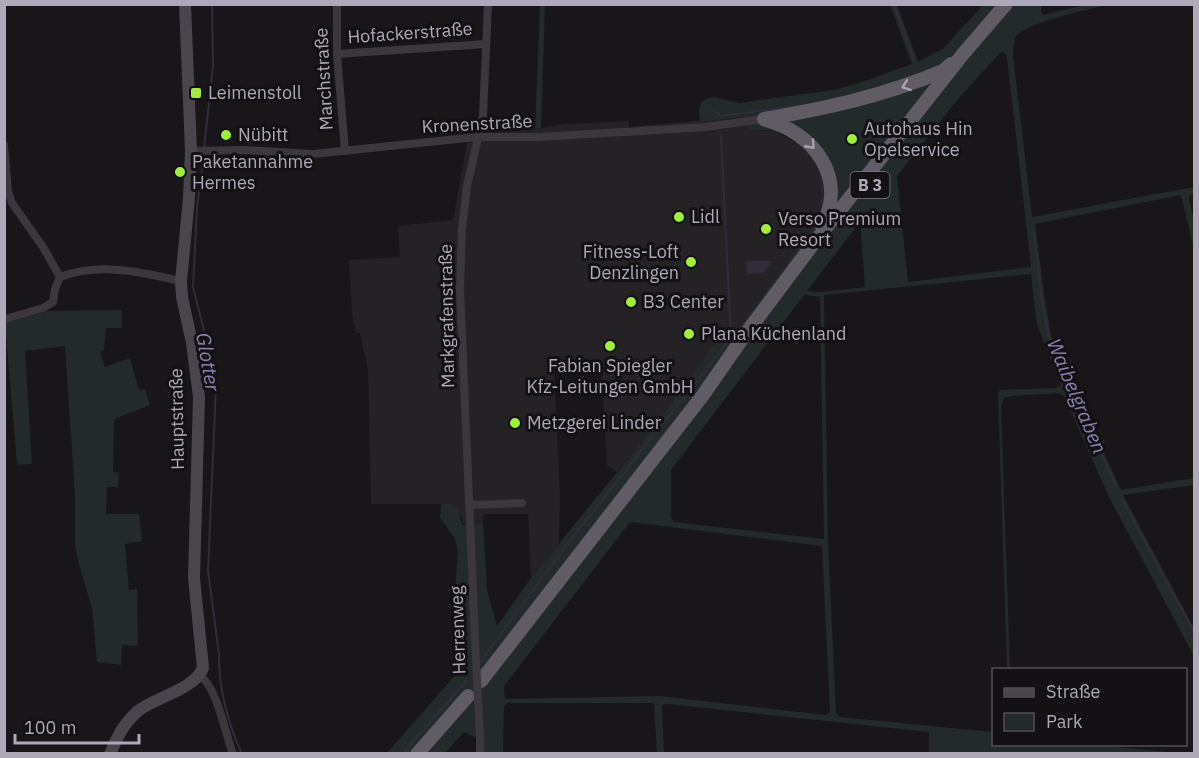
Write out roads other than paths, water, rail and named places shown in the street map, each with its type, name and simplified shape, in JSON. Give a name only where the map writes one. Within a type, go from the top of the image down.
[{"type":"highway","name":"B 3","points":[[725,366],[744,336],[810,248],[963,54],[1006,4]]},
{"type":"highway","name":"B 3","points":[[481,681],[725,366],[1016,4]]},
{"type":"highway","points":[[764,119],[883,94],[943,71],[963,54]]},
{"type":"highway","points":[[764,119],[775,122],[805,138],[820,155],[825,166],[831,195],[826,218],[810,248]]},
{"type":"highway","points":[[417,753],[468,696]]},
{"type":"main road","name":"Hauptstraße","points":[[185,4],[194,151],[181,281],[182,297],[192,343],[198,397],[194,561],[203,668],[200,676]]},
{"type":"main road","points":[[110,753],[124,725],[138,711],[188,685],[200,676]]},
{"type":"street","name":"Marchstraße","points":[[337,4],[337,54],[345,151]]},
{"type":"street","name":"Markgrafenstraße","points":[[470,505],[461,339],[460,263],[467,186],[483,116],[488,4]]},
{"type":"street","name":"Hofackerstraße","points":[[337,54],[486,44]]},
{"type":"street","name":"Kronenstraße","points":[[194,151],[314,154],[477,137],[538,137],[705,127],[764,119]]},
{"type":"street","points":[[4,145],[8,191],[12,203],[43,247],[60,277]]},
{"type":"street","points":[[5,319],[43,308],[53,302],[60,277],[71,273],[112,269],[132,270],[181,281]]},
{"type":"street","points":[[470,505],[522,503]]},
{"type":"street","name":"Herrenweg","points":[[470,505],[480,753]]},
{"type":"street","points":[[200,676],[206,680],[212,692],[232,753]]},
{"type":"waterway","name":"Glotter","points":[[204,148],[213,66],[212,4]]},
{"type":"waterway","name":"Waibelgraben","points":[[894,4],[914,61]]},
{"type":"waterway","points":[[712,111],[720,116],[805,105]]},
{"type":"waterway","points":[[480,662],[568,543],[731,338],[721,135]]},
{"type":"waterway","name":"Glotter","points":[[204,154],[197,208],[193,287],[216,387],[208,571],[222,692],[228,718],[242,754]]},
{"type":"waterway","name":"Waibelgraben","points":[[1034,233],[1042,302],[1049,337],[1116,486]]},
{"type":"waterway","points":[[1123,501],[1194,632]]},
{"type":"waterway","points":[[402,754],[467,680]]},
{"type":"place","name":"Leimenstoll","points":[[196,93]]},
{"type":"place","name":"Nübitt","points":[[226,135]]},
{"type":"place","name":"Autohaus Hin Opelservice","points":[[852,139]]},
{"type":"place","name":"Paketannahme Hermes","points":[[180,172]]},
{"type":"place","name":"Lidl","points":[[679,217]]},
{"type":"place","name":"Verso Premium Resort","points":[[766,229]]},
{"type":"place","name":"Fitness-Loft Denzlingen","points":[[691,262]]},
{"type":"place","name":"B3 Center","points":[[631,302]]},
{"type":"place","name":"Plana Küchenland","points":[[689,334]]},
{"type":"place","name":"Fabian Spiegler Kfz-Leitungen GmbH","points":[[610,346]]},
{"type":"place","name":"Metzgerei Linder","points":[[515,423]]}]
